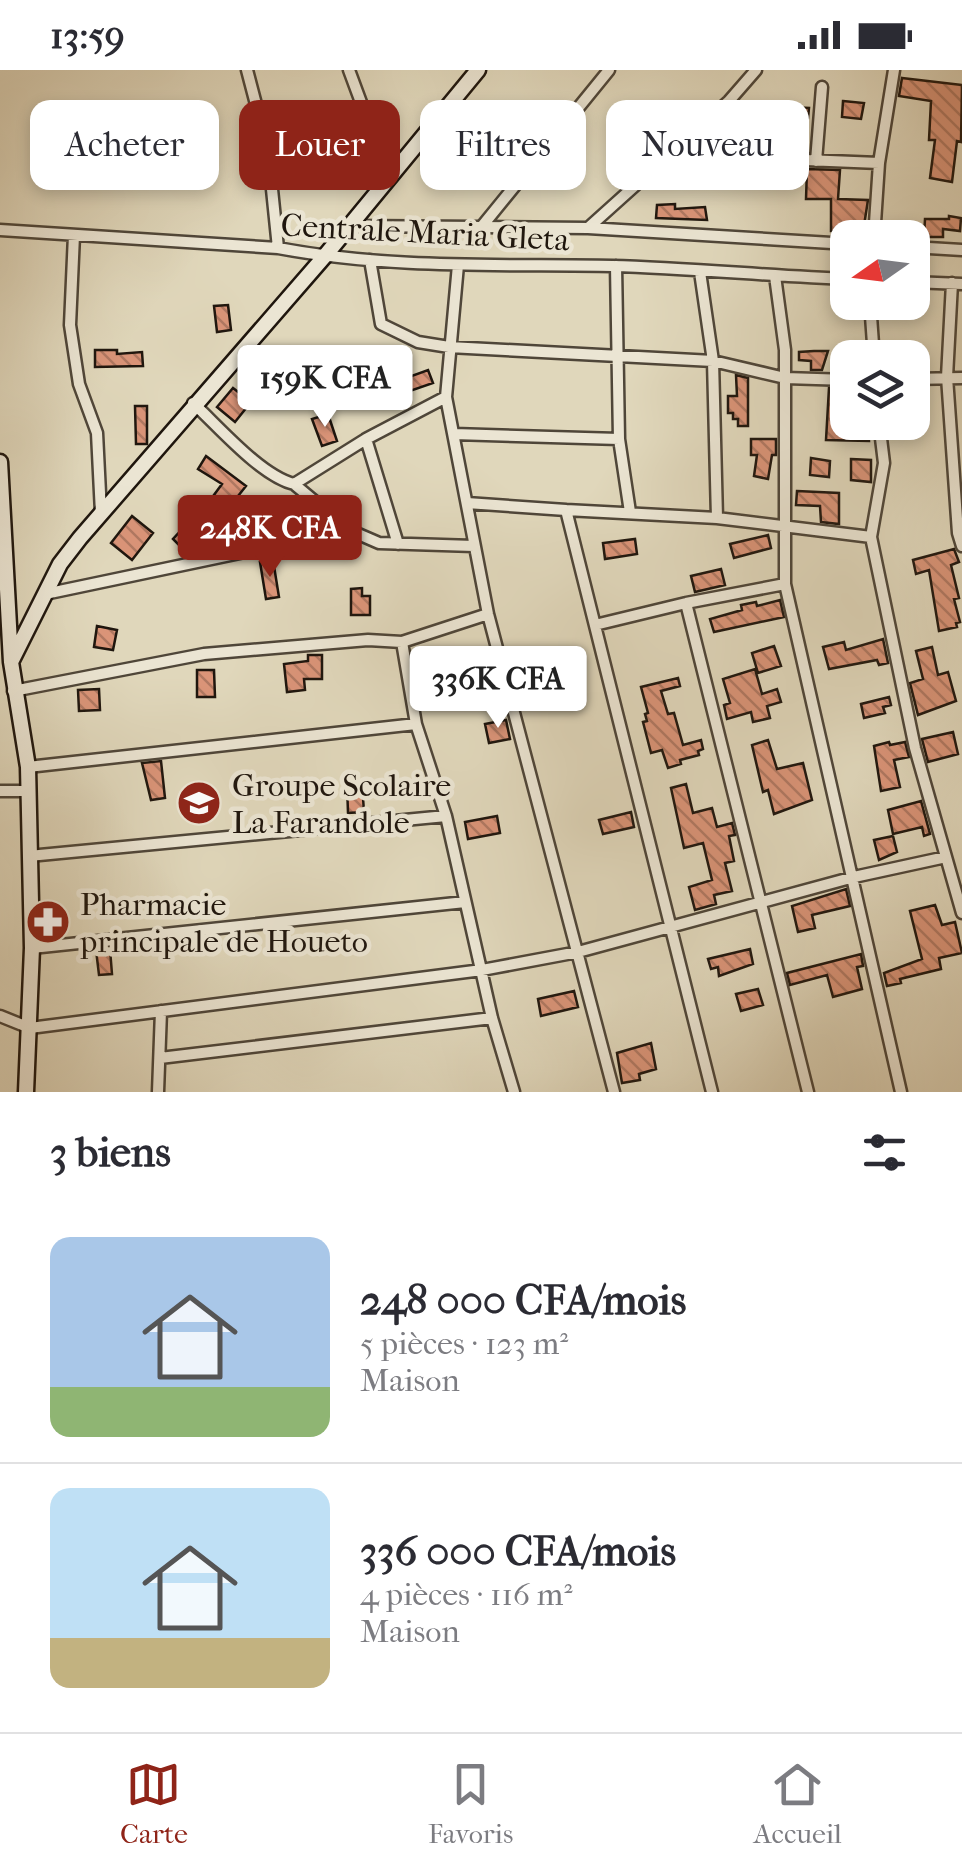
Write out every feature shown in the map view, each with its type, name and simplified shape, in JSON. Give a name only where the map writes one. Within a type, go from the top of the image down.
[{"type":"street","points":[[247,70],[268,150],[278,248]]},
{"type":"street","points":[[350,70],[361,100]]},
{"type":"street","points":[[400,165],[478,70]]},
{"type":"street","points":[[483,225],[609,70]]},
{"type":"street","points":[[588,228],[730,101],[756,70]]},
{"type":"street","points":[[875,220],[879,164],[894,70]]},
{"type":"street","points":[[816,161],[822,87]]},
{"type":"street","points":[[809,161],[879,164]]},
{"type":"street","points":[[11,662],[60,564],[379,190]]},
{"type":"street","points":[[349,226],[588,228],[830,243]]},
{"type":"street","name":"Centrale Maria Gleta","points":[[0,230],[278,248],[370,260],[616,266],[830,278]]},
{"type":"street","points":[[74,235],[70,325],[80,384],[97,434],[101,513]]},
{"type":"street","points":[[930,249],[962,250]]},
{"type":"street","points":[[370,260],[381,324],[418,342],[449,348],[712,362],[784,378],[830,379]]},
{"type":"street","points":[[458,265],[446,397],[474,546],[488,614],[614,1092]]},
{"type":"street","points":[[616,266],[619,439],[630,512]]},
{"type":"street","points":[[700,272],[712,362],[717,518]]},
{"type":"street","points":[[775,276],[785,350],[786,584],[901,1092]]},
{"type":"street","points":[[930,283],[957,284],[946,377],[962,546]]},
{"type":"street","points":[[930,378],[962,378]]},
{"type":"street","points":[[294,484],[366,439],[446,397]]},
{"type":"street","points":[[193,404],[258,464],[284,482],[294,484],[349,530],[379,543],[474,546]]},
{"type":"street","points":[[454,434],[619,439]]},
{"type":"street","points":[[366,439],[398,544]]},
{"type":"street","points":[[881,440],[884,463],[871,537],[915,748],[962,912]]},
{"type":"street","points":[[0,462],[11,662],[28,767],[32,948],[26,1092]]},
{"type":"street","points":[[466,503],[717,518],[871,537]]},
{"type":"street","points":[[566,510],[674,928],[712,1092]]},
{"type":"street","points":[[45,594],[349,530]]},
{"type":"street","points":[[595,625],[686,602],[786,584]]},
{"type":"street","points":[[686,602],[808,1092]]},
{"type":"street","points":[[14,691],[204,654],[368,640],[402,642],[488,614]]},
{"type":"street","points":[[402,642],[416,724],[446,816],[492,1018],[514,1092]]},
{"type":"street","points":[[28,767],[416,724]]},
{"type":"street","points":[[0,790],[28,791]]},
{"type":"street","points":[[29,856],[446,816]]},
{"type":"street","points":[[0,1016],[30,1028],[482,970],[578,952],[854,877],[946,857]]},
{"type":"street","points":[[32,948],[466,902]]},
{"type":"street","points":[[158,1092],[162,1011]]},
{"type":"street","points":[[160,1058],[492,1018]]},
{"type":"building","points":[[902,78],[962,85],[961,142],[957,141],[952,182],[930,178],[935,140],[929,140],[931,101],[899,96]]},
{"type":"building","points":[[843,101],[864,103],[861,119],[842,117]]},
{"type":"building","points":[[809,169],[840,170],[838,199],[868,200],[865,220],[831,220],[831,199],[806,199]]},
{"type":"building","points":[[675,204],[675,209],[705,207],[707,220],[656,218],[657,205]]},
{"type":"building","points":[[961,218],[960,231],[943,229],[943,237],[930,237],[930,220],[925,219]]},
{"type":"building","points":[[228,305],[231,330],[217,332],[214,306]]},
{"type":"building","points":[[95,350],[117,350],[117,354],[142,352],[143,366],[95,367]]},
{"type":"building","points":[[828,351],[822,370],[811,370],[811,361],[799,360],[799,352]]},
{"type":"building","points":[[273,362],[287,362],[285,392],[271,391]]},
{"type":"building","points":[[428,370],[433,383],[410,391],[406,378]]},
{"type":"building","points":[[736,375],[748,378],[748,426],[738,426],[738,419],[728,413],[728,396],[737,396]]},
{"type":"building","points":[[233,388],[251,402],[235,422],[217,407]]},
{"type":"building","points":[[830,388],[830,440],[869,441],[826,440]]},
{"type":"building","points":[[135,406],[147,406],[147,444],[136,444]]},
{"type":"building","points":[[328,414],[337,441],[322,446],[312,419]]},
{"type":"building","points":[[751,439],[776,439],[776,455],[772,455],[768,479],[754,476],[757,455],[751,455]]},
{"type":"building","points":[[206,456],[246,486],[223,515],[208,503],[222,484],[198,469]]},
{"type":"building","points":[[811,458],[830,461],[829,477],[810,475]]},
{"type":"building","points":[[851,459],[871,460],[871,482],[851,480]]},
{"type":"building","points":[[797,491],[839,493],[839,524],[821,522],[820,506],[796,505]]},
{"type":"building","points":[[132,516],[153,533],[132,560],[111,543]]},
{"type":"building","points":[[185,526],[204,545],[197,553],[189,555],[173,539]]},
{"type":"building","points":[[768,535],[771,548],[734,558],[730,544]]},
{"type":"building","points":[[635,539],[637,554],[605,559],[603,543]]},
{"type":"building","points":[[954,549],[959,562],[951,565],[960,622],[957,627],[939,631],[929,570],[916,574],[913,560]]},
{"type":"building","points":[[273,560],[279,597],[266,599],[260,562]]},
{"type":"building","points":[[721,569],[725,585],[695,592],[691,576]]},
{"type":"building","points":[[362,588],[362,596],[370,596],[370,615],[351,615],[351,589]]},
{"type":"building","points":[[780,600],[784,617],[714,632],[710,619],[742,610],[741,605],[756,602],[757,606]]},
{"type":"building","points":[[97,626],[117,630],[113,650],[94,647]]},
{"type":"building","points":[[883,639],[888,663],[879,665],[877,660],[829,669],[823,647],[844,642],[846,650]]},
{"type":"building","points":[[774,646],[781,666],[758,673],[752,653]]},
{"type":"building","points":[[932,647],[938,675],[948,672],[956,701],[918,715],[910,683],[923,679],[916,651]]},
{"type":"building","points":[[308,655],[322,655],[322,679],[304,679],[305,690],[287,692],[284,664],[308,661]]},
{"type":"building","points":[[755,669],[762,694],[777,689],[781,702],[767,706],[770,718],[753,722],[751,712],[727,719],[724,705],[730,703],[723,679]]},
{"type":"building","points":[[197,670],[214,670],[215,697],[197,697]]},
{"type":"building","points":[[678,678],[680,686],[661,691],[668,714],[674,713],[683,745],[701,740],[703,749],[698,751],[699,755],[668,768],[662,750],[651,753],[643,722],[647,721],[648,713],[641,687]]},
{"type":"building","points":[[99,689],[100,710],[79,711],[78,690]]},
{"type":"building","points":[[889,697],[891,705],[883,707],[885,713],[864,718],[861,704]]},
{"type":"building","points":[[506,720],[510,739],[489,743],[485,724]]},
{"type":"building","points":[[953,732],[958,754],[928,762],[922,739]]},
{"type":"building","points":[[768,740],[777,769],[803,763],[812,800],[774,814],[768,790],[763,792],[752,745]]},
{"type":"building","points":[[905,742],[909,757],[894,760],[900,787],[881,791],[874,746]]},
{"type":"building","points":[[161,761],[165,798],[151,800],[142,763]]},
{"type":"building","points":[[362,783],[364,812],[348,813],[347,784]]},
{"type":"building","points":[[686,784],[693,813],[712,808],[717,827],[732,823],[735,835],[729,836],[734,861],[725,863],[732,891],[714,895],[716,904],[695,910],[689,887],[712,880],[703,843],[684,848],[671,788]]},
{"type":"building","points":[[921,801],[930,834],[924,836],[922,827],[893,834],[888,810]]},
{"type":"building","points":[[631,812],[634,827],[603,834],[599,820]]},
{"type":"building","points":[[497,816],[500,833],[468,839],[465,822]]},
{"type":"building","points":[[893,836],[897,852],[879,860],[874,840]]},
{"type":"building","points":[[846,889],[850,906],[812,915],[815,928],[798,932],[792,906]]},
{"type":"building","points":[[935,905],[942,925],[955,922],[962,953],[939,958],[941,969],[887,986],[884,973],[922,959],[910,911]]},
{"type":"building","points":[[110,949],[112,974],[99,975],[96,950]]},
{"type":"building","points":[[750,949],[753,964],[719,976],[718,967],[711,969],[708,959]]},
{"type":"building","points":[[861,954],[863,966],[857,967],[862,989],[833,997],[827,975],[790,985],[787,973]]},
{"type":"building","points":[[758,989],[763,1005],[741,1011],[736,994]]},
{"type":"building","points":[[574,991],[578,1007],[541,1016],[538,999]]},
{"type":"building","points":[[651,1043],[656,1069],[639,1074],[640,1080],[622,1083],[617,1053]]},
{"type":"place","name":"Groupe Scolaire La Farandole","points":[[199,803]]},
{"type":"place","name":"Pharmacie principale de Houeto","points":[[48,922]]}]
